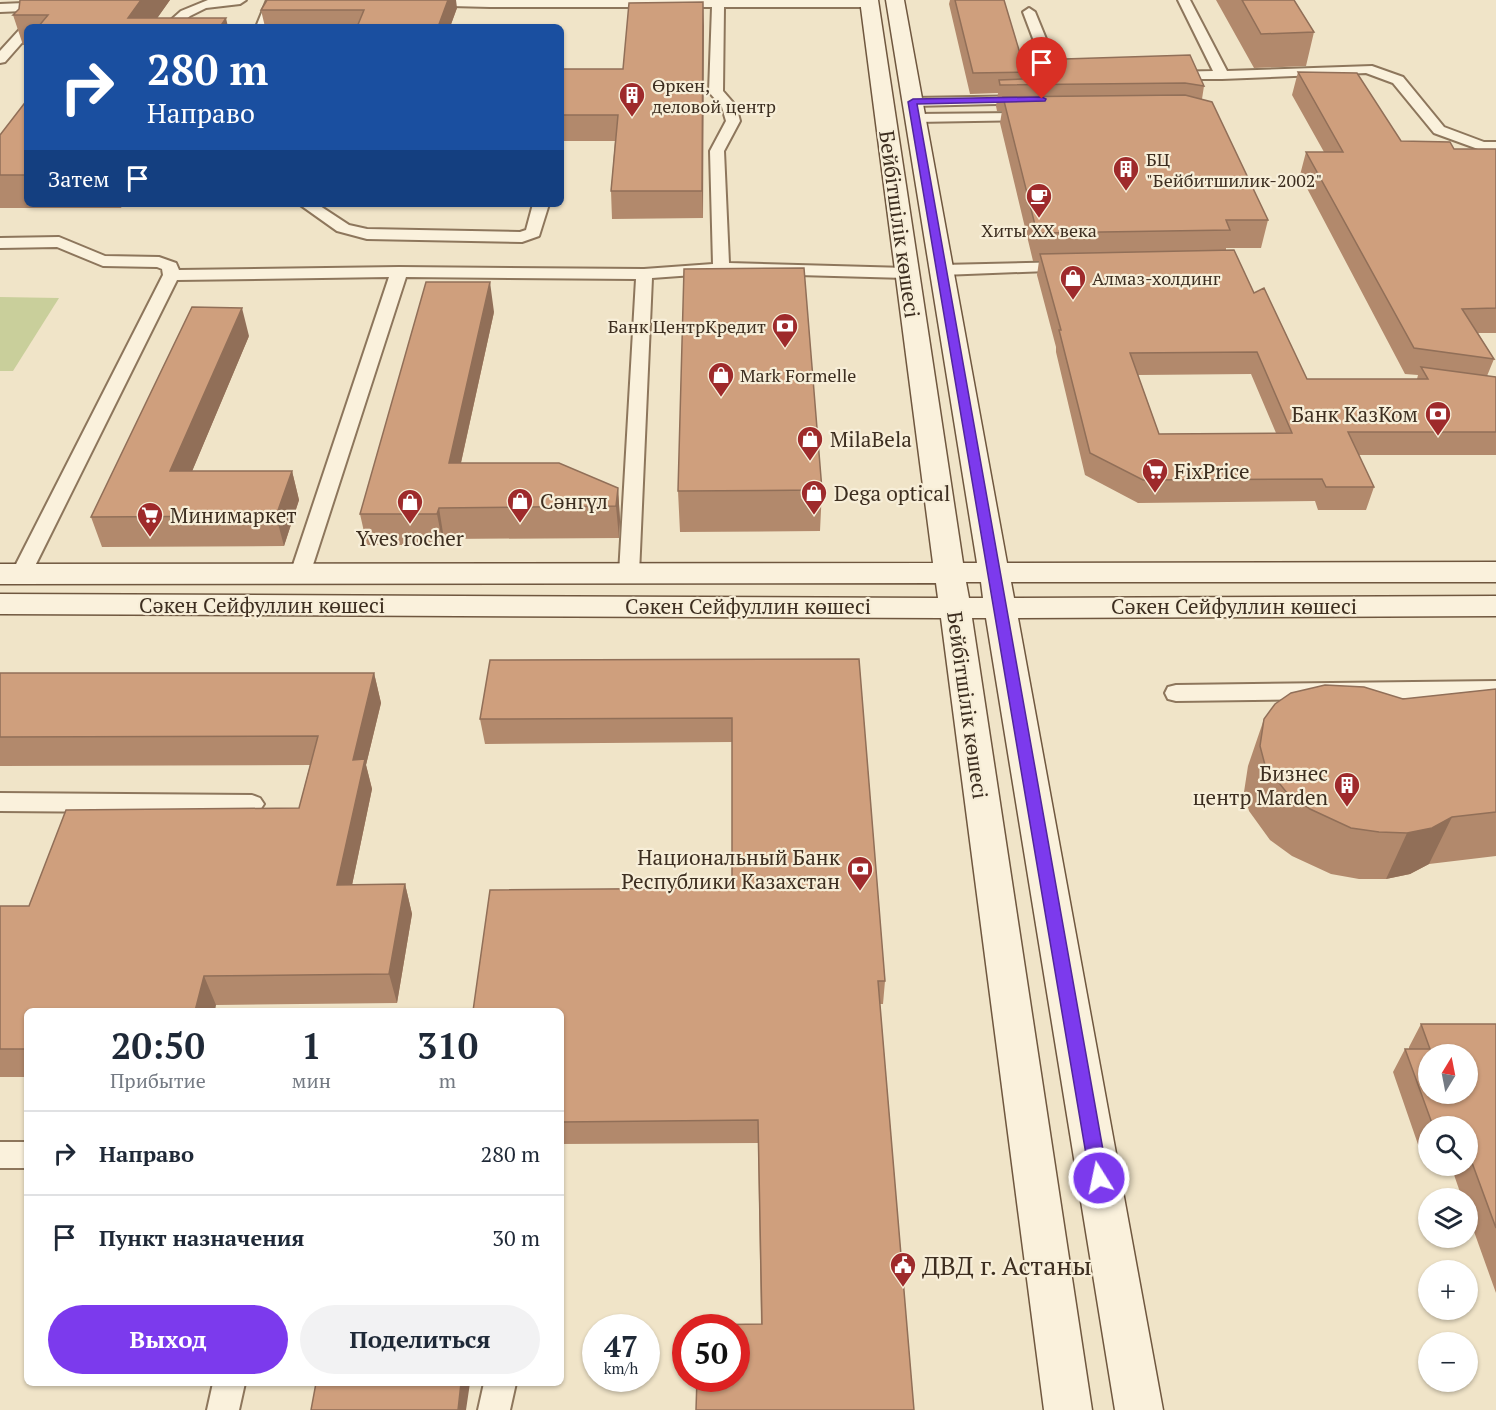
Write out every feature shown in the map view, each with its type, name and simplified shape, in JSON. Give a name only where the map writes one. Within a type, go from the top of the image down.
[{"type":"main road","name":"Бейбітшілік көшесі","points":[[878,1],[914,110],[1139,1410]]},
{"type":"main road","name":"Бейбітшілік көшесі","points":[[878,1],[906,273],[951,573],[953,608],[1068,1410]]},
{"type":"main road","name":"Сәкен Сейфуллин көшесі","points":[[11,574],[1496,572]]},
{"type":"main road","name":"Сәкен Сейфуллин көшесі","points":[[0,604],[953,608],[1496,606]]},
{"type":"lane","points":[[172,24],[184,12],[206,2],[240,0]]},
{"type":"lane","points":[[263,24],[273,0]]},
{"type":"lane","points":[[372,0],[718,3],[878,1]]},
{"type":"lane","points":[[1184,0],[1222,75]]},
{"type":"lane","points":[[718,3],[716,92],[729,106],[733,121],[717,151],[721,268]]},
{"type":"lane","points":[[3,5],[29,8],[65,5]]},
{"type":"lane","points":[[27,24],[29,8]]},
{"type":"lane","points":[[914,110],[1044,95],[1060,77],[1029,12]]},
{"type":"lane","points":[[0,59],[24,32]]},
{"type":"lane","points":[[1150,76],[1367,69],[1384,73],[1398,80],[1439,130],[1483,146],[1496,146]]},
{"type":"lane","points":[[914,110],[1042,117]]},
{"type":"lane","points":[[312,207],[343,228],[367,234],[644,274],[721,268],[906,273]]},
{"type":"lane","points":[[171,275],[399,272],[517,254],[533,233],[540,207]]},
{"type":"lane","points":[[0,243],[59,242],[103,261],[159,262],[170,266],[171,275],[11,574]]},
{"type":"lane","points":[[942,270],[1089,267]]},
{"type":"lane","points":[[300,574],[399,272]]},
{"type":"lane","points":[[629,574],[644,274]]},
{"type":"lane","points":[[1176,693],[1496,689]]},
{"type":"lane","points":[[0,802],[252,804]]},
{"type":"lane","points":[[0,1155],[24,1155]]},
{"type":"lane","points":[[223,1410],[228,1386]]},
{"type":"lane","points":[[494,1410],[499,1386]]},
{"type":"green space","points":[[0,297],[59,298],[13,371],[0,371]]},
{"type":"building","points":[[20,0],[141,0],[128,18],[226,18],[222,24],[40,24],[48,15],[13,15],[19,9]]},
{"type":"building","points":[[267,0],[448,0],[439,24],[358,24],[364,10],[261,10]]},
{"type":"building","points":[[955,0],[1004,0],[1022,60],[1047,60],[1039,72],[973,73]]},
{"type":"building","points":[[1242,0],[1294,0],[1314,32],[1261,34]]},
{"type":"building","name":"Өркен, деловой центр","points":[[703,2],[702,191],[611,191],[618,115],[564,115],[564,69],[623,69],[629,3]]},
{"type":"building","points":[[1190,55],[1204,86],[1185,83],[1000,85],[999,80],[1051,78],[1064,59]]},
{"type":"building","points":[[1298,72],[1357,73],[1401,141],[1450,142],[1454,149],[1496,149],[1496,308],[1462,309],[1494,359],[1414,348],[1306,152],[1343,152]]},
{"type":"building","name":"БЦ \"Бейбитшилик-2002\"","points":[[1185,95],[1212,102],[1268,220],[1226,220],[1230,230],[1037,233],[1003,97]]},
{"type":"building","points":[[24,104],[24,175],[0,175],[0,135]]},
{"type":"building","points":[[1234,250],[1254,293],[1264,288],[1307,379],[1428,379],[1421,367],[1496,377],[1496,432],[1348,432],[1374,487],[1326,487],[1322,479],[1143,480],[1090,453],[1059,330],[1061,330],[1040,254]],"holes":[[[1257,352],[1292,433],[1159,434],[1130,353]]]},
{"type":"building","points":[[804,268],[822,490],[678,491],[684,269]]},
{"type":"building","points":[[426,282],[490,282],[449,463],[559,463],[618,488],[616,506],[439,508],[437,514],[360,514]]},
{"type":"building","points":[[192,307],[242,308],[170,471],[292,471],[276,516],[91,517]]},
{"type":"building","points":[[859,659],[885,981],[878,981],[914,1410],[696,1410],[697,1392],[750,1392],[750,1324],[762,1324],[758,1120],[564,1122],[564,1008],[473,1008],[490,890],[732,888],[732,718],[480,719],[490,660]]},
{"type":"building","points":[[0,673],[374,673],[353,760],[365,759],[337,885],[405,884],[389,974],[204,976],[196,1008],[24,1008],[24,1049],[0,1049],[0,906],[29,906],[66,810],[299,808],[318,736],[0,737]]},
{"type":"building","points":[[1325,685],[1364,687],[1403,699],[1496,689],[1496,812],[1452,817],[1432,828],[1407,833],[1379,832],[1351,828],[1310,809],[1287,793],[1265,765],[1260,746],[1264,719],[1275,704],[1291,693]]},
{"type":"building","points":[[1421,1024],[1496,1024],[1496,1228],[1477,1176],[1478,1116],[1429,1116],[1425,1104],[1478,1104],[1478,1044],[1428,1044]]},
{"type":"building","points":[[1405,1049],[1418,1049],[1418,1085]]},
{"type":"building","points":[[315,1386],[461,1386],[458,1410],[311,1410]]},
{"type":"place","name":"Өркен, деловой центр","points":[[632,118]]},
{"type":"place","name":"БЦ \"Бейбитшилик-2002\"","points":[[1126,192]]},
{"type":"place","name":"Хиты ХХ века","points":[[1039,219]]},
{"type":"place","name":"Алмаз-холдинг","points":[[1073,301]]},
{"type":"place","name":"Банк ЦентрКредит","points":[[785,349]]},
{"type":"place","name":"Mark Formelle","points":[[721,398]]},
{"type":"place","name":"Банк КазКом","points":[[1438,437]]},
{"type":"place","name":"MilaBela","points":[[810,462]]},
{"type":"place","name":"FixPrice","points":[[1155,494]]},
{"type":"place","name":"Dega optical","points":[[814,516]]},
{"type":"place","name":"Сәнгүл","points":[[520,524]]},
{"type":"place","name":"Yves rocher","points":[[410,525]]},
{"type":"place","name":"Минимаркет","points":[[150,538]]},
{"type":"place","name":"Бизнес центр Marden","points":[[1347,808]]},
{"type":"place","name":"Национальный Банк Республики Казахстан","points":[[860,892]]},
{"type":"place","name":"ДВД г. Астаны","points":[[903,1288]]},
{"type":"route","points":[[1042,99],[913,102],[1099,1178]]}]
